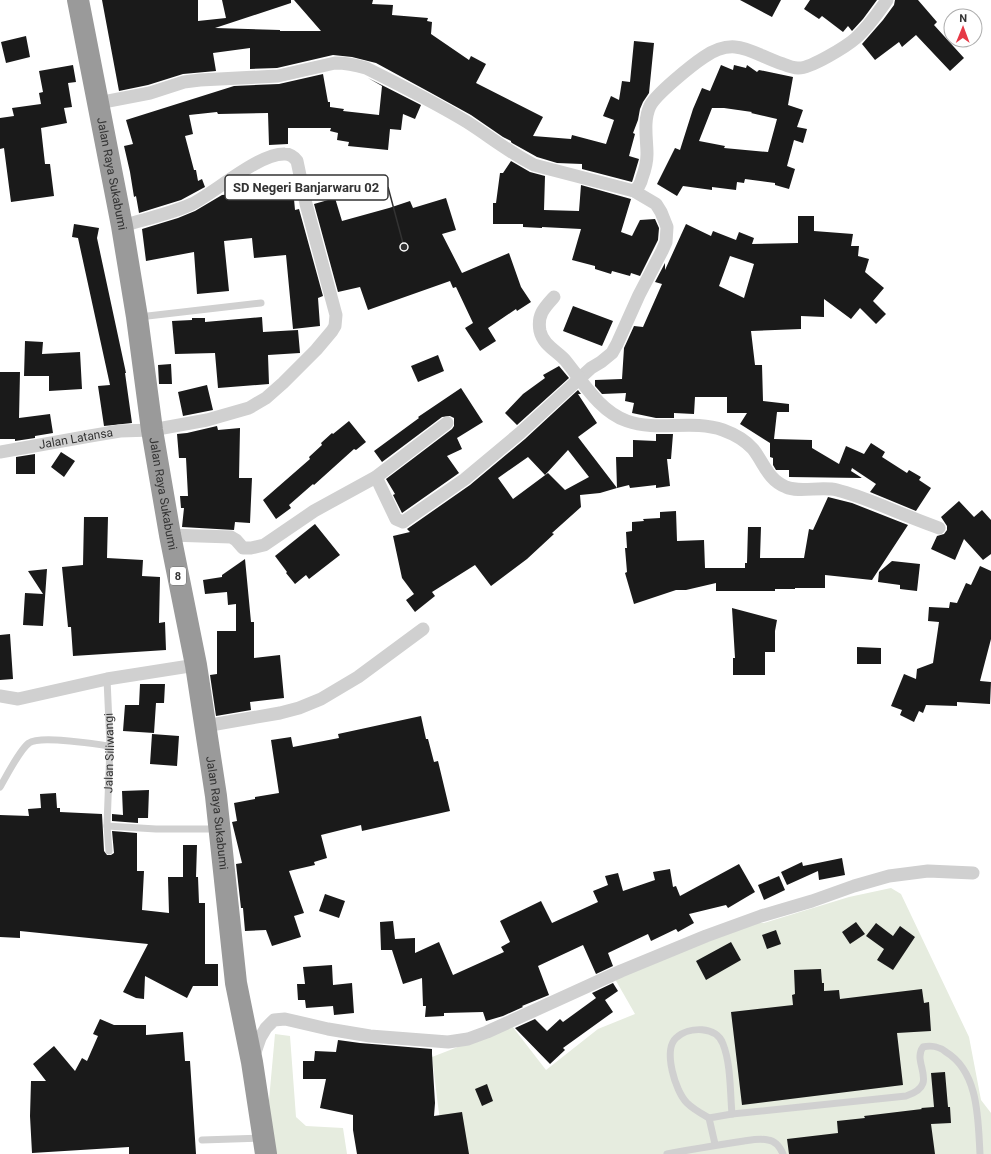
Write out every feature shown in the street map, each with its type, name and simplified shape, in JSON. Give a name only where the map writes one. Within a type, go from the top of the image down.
[{"type":"highway","name":"Jalan Raya Sukabumi","points":[[78,0],[122,226],[152,430],[170,535],[196,665],[216,796],[236,983],[252,1062],[265,1146]]},
{"type":"street","points":[[634,191],[640,184],[646,164],[646,121],[650,106],[656,98],[704,57],[722,48],[736,46],[746,48],[775,62],[792,67],[799,68],[807,66],[819,61],[856,38],[874,18],[887,0]]},
{"type":"street","points":[[98,103],[150,93],[184,82],[278,76],[335,63],[344,63],[366,68],[438,104],[523,160],[534,165],[634,191],[656,204],[667,227],[666,242],[639,294],[612,353],[591,368],[520,433],[465,479],[403,522],[396,519],[376,477]]},
{"type":"street","name":"Jalan Latansa","points":[[0,452],[90,436],[152,430],[207,420],[250,408],[266,398],[302,365],[335,326],[336,315],[306,204],[297,161],[294,156],[286,154],[267,158],[193,203],[182,208],[122,226]]},
{"type":"street","points":[[554,297],[542,310],[539,321],[540,332],[546,344],[565,360],[579,380],[599,402],[616,416],[626,421],[646,425],[711,426],[723,430],[742,439],[753,450],[770,476],[787,488],[827,488],[836,490],[866,499],[939,528]]},
{"type":"street","points":[[170,535],[232,537],[236,540],[240,547],[245,549],[264,545],[314,511],[376,477],[447,423]]},
{"type":"street","points":[[205,726],[280,713],[321,699],[358,678],[423,629]]},
{"type":"street","points":[[0,696],[18,699],[107,679],[196,665]]},
{"type":"street","points":[[252,1062],[260,1038],[266,1028],[274,1020],[285,1019],[328,1029],[370,1036],[448,1042],[459,1041],[487,1032],[621,971],[706,936],[761,916],[889,876],[928,871],[973,873]]},
{"type":"lane","points":[[136,317],[261,303]]},
{"type":"lane","name":"Jalan Siliwangi","points":[[107,679],[110,746],[107,826],[109,851]]},
{"type":"lane","points":[[0,787],[24,748],[30,742],[44,739],[110,746]]},
{"type":"lane","points":[[107,826],[156,829],[220,829]]},
{"type":"lane","points":[[715,1144],[709,1118],[686,1102],[680,1094],[676,1083],[670,1055],[675,1038],[684,1032],[695,1030],[711,1031],[721,1039],[724,1044],[728,1064],[732,1114]]},
{"type":"lane","points":[[709,1118],[732,1114],[906,1096],[913,1094],[920,1089],[923,1082],[924,1074],[920,1057],[921,1050],[926,1046],[936,1047],[942,1049],[954,1058],[960,1064],[968,1077],[974,1098],[980,1154]]},
{"type":"lane","points":[[667,1154],[715,1144],[759,1139],[776,1143],[783,1154]]},
{"type":"lane","points":[[202,1140],[265,1146]]},
{"type":"shaded area","points":[[891,888],[901,894],[969,1037],[981,1100],[991,1113],[991,1154],[444,1154],[432,1057],[512,1026],[546,1070],[598,1029],[635,1014],[615,979],[732,921],[764,923],[849,897]]},
{"type":"shaded area","points":[[275,1034],[290,1036],[296,1117],[306,1126],[343,1128],[347,1154],[277,1154],[272,1149],[269,1100]]},
{"type":"building","points":[[102,0],[198,0],[198,21],[226,18],[222,0],[291,0],[291,3],[215,28],[280,31],[321,31],[294,0],[373,0],[372,4],[393,5],[392,15],[428,18],[427,21],[432,22],[431,34],[469,60],[471,56],[486,64],[476,83],[543,117],[533,136],[571,139],[572,135],[606,144],[614,120],[603,116],[611,96],[619,100],[622,81],[630,82],[634,41],[654,43],[649,93],[640,109],[633,133],[635,134],[629,156],[639,159],[632,182],[582,169],[582,164],[557,163],[537,157],[512,143],[471,115],[376,63],[352,57],[333,55],[277,68],[250,69],[250,48],[213,53],[216,71],[183,74],[148,85],[119,91]]},
{"type":"building","points":[[740,0],[781,0],[772,17]]},
{"type":"building","points":[[810,0],[877,0],[852,31],[848,26],[843,32],[822,16],[819,19],[804,9]]},
{"type":"building","points":[[895,0],[918,0],[937,22],[934,25],[943,35],[943,48],[955,48],[964,58],[950,71],[916,35],[902,47],[899,42],[875,60],[862,44],[894,5]]},
{"type":"building","points":[[26,36],[30,57],[6,63],[1,42]]},
{"type":"building","points":[[73,65],[76,82],[68,83],[72,107],[64,108],[67,123],[41,128],[45,164],[50,164],[54,196],[11,202],[4,148],[0,149],[0,118],[14,116],[12,108],[41,104],[39,93],[43,92],[39,71]]},
{"type":"building","points":[[721,65],[733,70],[734,65],[746,68],[747,65],[757,72],[759,70],[793,77],[788,105],[803,110],[797,127],[807,129],[803,143],[794,140],[787,166],[795,169],[789,189],[775,185],[775,183],[745,179],[744,183],[737,182],[736,190],[712,187],[712,190],[683,186],[677,196],[657,184],[675,148],[680,150],[693,109],[702,88],[710,91]],"holes":[[[712,108],[752,112],[751,113],[777,119],[768,152],[724,148],[725,146],[699,141]]]},
{"type":"building","points":[[323,74],[330,107],[344,109],[343,111],[379,115],[382,86],[368,78],[421,105],[415,119],[403,114],[401,130],[390,129],[388,150],[348,146],[349,142],[337,140],[338,133],[330,131],[331,128],[288,128],[288,144],[269,145],[268,113],[218,114],[217,112],[189,115],[193,134],[185,136],[198,181],[202,179],[205,187],[181,200],[139,213],[136,196],[134,197],[124,146],[133,144],[126,120],[234,86],[279,84]]},
{"type":"building","points":[[511,161],[530,172],[545,176],[544,210],[579,211],[581,185],[631,199],[621,232],[632,236],[640,220],[655,219],[659,228],[658,240],[640,276],[631,273],[630,276],[612,271],[611,274],[595,269],[595,266],[572,260],[581,229],[523,227],[523,224],[493,224],[493,203],[496,203],[500,173],[503,173]]},
{"type":"building","points":[[292,177],[295,210],[299,209],[323,296],[318,298],[320,326],[293,329],[286,255],[254,258],[252,238],[224,241],[229,291],[197,294],[194,252],[146,261],[142,229],[195,211],[222,195],[248,193],[247,181]]},
{"type":"building","points":[[335,198],[342,221],[410,201],[413,208],[446,198],[456,230],[442,234],[462,273],[509,253],[521,287],[531,302],[517,311],[516,309],[488,328],[496,341],[480,351],[465,328],[473,323],[456,287],[453,288],[450,281],[368,310],[360,287],[338,292],[314,204]]},
{"type":"building","points":[[798,216],[814,216],[814,231],[853,234],[851,246],[859,246],[858,256],[869,259],[865,272],[884,288],[873,301],[886,314],[876,324],[860,308],[851,319],[824,299],[824,317],[801,316],[801,329],[751,331],[755,365],[762,365],[763,401],[789,404],[789,412],[777,412],[774,439],[812,440],[812,448],[839,464],[846,446],[864,454],[871,443],[885,452],[882,457],[907,473],[909,470],[921,477],[919,480],[931,488],[916,511],[870,492],[876,484],[852,468],[851,471],[862,478],[789,477],[789,470],[776,470],[773,465],[773,458],[770,457],[770,443],[740,424],[747,413],[727,413],[727,397],[695,397],[694,414],[674,413],[674,418],[656,418],[632,413],[634,403],[625,401],[626,393],[602,394],[595,386],[595,380],[622,379],[624,348],[634,326],[643,327],[662,284],[655,282],[665,263],[665,270],[686,224],[711,236],[713,231],[736,240],[739,232],[754,238],[752,244],[798,243]],"holes":[[[730,256],[754,264],[744,298],[719,286]]]},
{"type":"building","points":[[74,224],[99,228],[97,238],[126,373],[132,423],[104,426],[98,386],[110,385],[78,238],[72,237]]},
{"type":"building","points":[[573,306],[613,321],[602,346],[563,331]]},
{"type":"building","points":[[262,317],[263,332],[298,330],[300,353],[268,355],[269,384],[218,388],[215,353],[175,354],[172,321],[205,318],[205,322]]},
{"type":"building","points":[[25,341],[43,342],[42,354],[80,352],[82,389],[49,391],[49,376],[24,376]]},
{"type":"building","points":[[438,355],[444,371],[418,382],[411,366]]},
{"type":"building","points":[[171,364],[172,384],[159,384],[158,365]]},
{"type":"building","points":[[559,366],[569,378],[517,425],[505,413],[523,394],[545,378],[543,375]]},
{"type":"building","points":[[0,372],[20,372],[19,418],[50,414],[53,433],[15,441],[15,439],[0,439]]},
{"type":"building","points":[[207,385],[213,410],[183,416],[178,392]]},
{"type":"building","points":[[461,388],[483,422],[457,438],[462,449],[447,456],[459,473],[402,513],[393,495],[395,494],[386,479],[452,429],[454,426],[454,418],[450,416],[442,417],[382,462],[374,451],[419,418],[418,417]]},
{"type":"building","points":[[578,390],[581,394],[578,394],[597,423],[578,437],[617,488],[600,493],[580,495],[581,507],[552,533],[554,534],[527,559],[491,586],[475,565],[432,592],[435,596],[415,612],[406,600],[414,594],[402,578],[393,536],[410,532],[407,529],[470,485],[525,439]],"holes":[[[568,450],[589,477],[565,490],[548,473],[513,499],[498,478],[528,457],[545,475]]]},
{"type":"building","points":[[349,421],[366,442],[356,450],[354,449],[314,485],[313,484],[289,505],[291,508],[276,519],[263,500],[310,459],[309,457],[322,445],[321,443]]},
{"type":"building","points":[[217,426],[218,430],[240,428],[239,478],[252,478],[250,523],[235,522],[234,530],[182,527],[184,508],[181,508],[180,496],[188,496],[186,458],[179,458],[177,434]]},
{"type":"building","points":[[656,434],[673,434],[671,459],[667,459],[670,486],[656,488],[656,485],[630,488],[629,485],[617,488],[616,457],[633,457],[633,440],[656,441]]},
{"type":"building","points":[[61,452],[75,461],[64,477],[51,467]]},
{"type":"building","points":[[35,454],[35,474],[16,474],[16,457]]},
{"type":"building","points":[[828,497],[852,503],[908,525],[872,580],[825,575],[825,588],[775,589],[775,591],[716,591],[716,583],[686,590],[676,590],[634,604],[625,573],[627,572],[625,548],[627,548],[626,532],[632,531],[632,522],[644,521],[643,519],[660,518],[660,512],[676,511],[677,541],[704,540],[705,568],[745,568],[745,563],[747,563],[748,527],[761,527],[760,558],[804,558],[809,529],[813,530]]},
{"type":"building","points":[[959,501],[974,517],[982,510],[991,520],[991,554],[983,560],[964,539],[955,560],[931,549],[937,536],[944,534],[947,530],[947,526],[941,517]]},
{"type":"building","points":[[84,517],[108,517],[107,558],[143,560],[142,576],[160,577],[159,623],[165,622],[166,650],[73,656],[71,627],[68,627],[62,567],[83,565]]},
{"type":"building","points":[[315,524],[340,555],[309,579],[306,575],[295,584],[275,556]]},
{"type":"building","points":[[245,559],[251,622],[254,622],[254,658],[280,655],[284,698],[250,702],[251,710],[216,716],[210,675],[217,674],[217,631],[236,631],[236,604],[228,605],[227,592],[205,594],[203,580],[222,577],[222,575]]},
{"type":"building","points":[[892,561],[920,564],[917,591],[900,589],[900,585],[878,582],[879,572]]},
{"type":"building","points":[[980,566],[991,571],[991,639],[980,681],[991,682],[990,704],[957,702],[957,706],[926,705],[923,713],[919,711],[914,722],[900,715],[902,710],[891,706],[904,674],[916,679],[917,669],[933,663],[939,622],[928,621],[929,607],[949,608],[950,602],[957,603],[966,583],[971,585]]},
{"type":"building","points":[[47,569],[43,626],[23,625],[25,593],[43,594],[28,571]]},
{"type":"building","points":[[732,608],[777,620],[775,631],[775,652],[765,652],[765,675],[733,675],[733,658],[735,658]]},
{"type":"building","points":[[10,634],[13,679],[0,680],[0,635]]},
{"type":"building","points":[[857,647],[881,648],[881,664],[857,664]]},
{"type":"building","points":[[140,684],[165,684],[164,703],[156,703],[154,733],[123,731],[125,705],[139,705]]},
{"type":"building","points":[[421,716],[426,739],[428,739],[434,762],[438,761],[450,811],[362,831],[361,825],[321,835],[327,858],[314,862],[315,865],[289,871],[304,913],[294,916],[301,937],[272,946],[266,930],[245,931],[236,864],[242,863],[232,822],[237,821],[234,803],[255,799],[255,797],[279,793],[271,740],[291,737],[293,747],[339,738],[338,734]]},
{"type":"building","points":[[152,734],[179,736],[177,766],[150,764]]},
{"type":"building","points":[[149,790],[148,818],[138,818],[138,823],[112,821],[112,814],[123,815],[122,791]]},
{"type":"building","points":[[56,793],[57,808],[60,808],[60,812],[102,814],[104,851],[107,855],[114,853],[112,831],[137,833],[137,871],[144,871],[142,910],[169,913],[168,877],[183,877],[183,845],[197,845],[196,877],[198,877],[199,903],[205,903],[205,964],[218,964],[218,986],[193,986],[187,998],[145,976],[144,999],[136,998],[123,992],[148,944],[20,931],[20,938],[0,937],[0,815],[29,816],[28,809],[41,808],[40,794]]},
{"type":"building","points":[[842,858],[845,875],[819,880],[818,871],[787,885],[781,872],[802,862],[803,866]]},
{"type":"building","points":[[739,864],[755,892],[728,908],[726,905],[689,914],[694,923],[678,932],[676,929],[651,941],[648,934],[608,953],[613,966],[596,974],[583,945],[538,966],[549,995],[522,1006],[523,1007],[503,1016],[486,1021],[483,1012],[444,1013],[444,1016],[425,1017],[426,1006],[423,1006],[422,978],[403,984],[392,950],[381,950],[380,922],[393,921],[395,939],[415,938],[415,953],[439,942],[453,975],[504,952],[501,947],[510,942],[500,921],[541,901],[552,923],[598,902],[593,891],[608,885],[605,876],[618,873],[623,891],[655,880],[653,872],[670,869],[673,887],[676,886],[680,896]]},
{"type":"building","points":[[779,876],[785,890],[764,900],[758,885]]},
{"type":"building","points":[[325,894],[345,901],[339,918],[319,911]]},
{"type":"building","points":[[856,922],[865,934],[850,944],[842,932]]},
{"type":"building","points":[[876,923],[893,936],[900,926],[915,937],[893,970],[877,960],[884,949],[866,936]]},
{"type":"building","points":[[776,930],[781,944],[767,949],[762,935]]},
{"type":"building","points":[[731,942],[741,960],[706,980],[696,961]]},
{"type":"building","points":[[332,965],[333,985],[352,983],[354,1013],[334,1015],[333,1006],[306,1008],[305,1000],[298,1000],[297,984],[305,984],[303,967]]},
{"type":"building","points":[[821,969],[824,991],[839,990],[840,999],[922,989],[924,1003],[929,1002],[931,1031],[897,1033],[903,1085],[742,1105],[731,1012],[793,1005],[792,995],[795,994],[794,970]]},
{"type":"building","points":[[613,983],[618,991],[605,1000],[613,1012],[563,1048],[565,1050],[550,1064],[515,1028],[535,1019],[547,1031],[560,1019],[563,1022],[596,998],[592,993]]},
{"type":"building","points":[[100,1019],[114,1025],[146,1025],[146,1035],[183,1032],[185,1061],[190,1061],[196,1154],[129,1154],[129,1147],[32,1153],[30,1116],[31,1081],[46,1081],[33,1064],[54,1046],[75,1071],[82,1058],[87,1061],[98,1036],[93,1034]]},
{"type":"building","points":[[338,1040],[432,1049],[435,1103],[434,1116],[462,1112],[469,1154],[357,1154],[353,1130],[353,1115],[320,1108],[326,1079],[303,1079],[303,1061],[314,1061],[315,1051],[336,1052]]},
{"type":"building","points":[[945,1072],[951,1123],[931,1124],[935,1154],[789,1154],[787,1139],[838,1133],[837,1121],[934,1107],[931,1073]]},
{"type":"building","points":[[487,1084],[493,1101],[482,1106],[475,1089]]},
{"type":"place","name":"SD Negeri Banjarwaru 02","points":[[404,247]]}]
